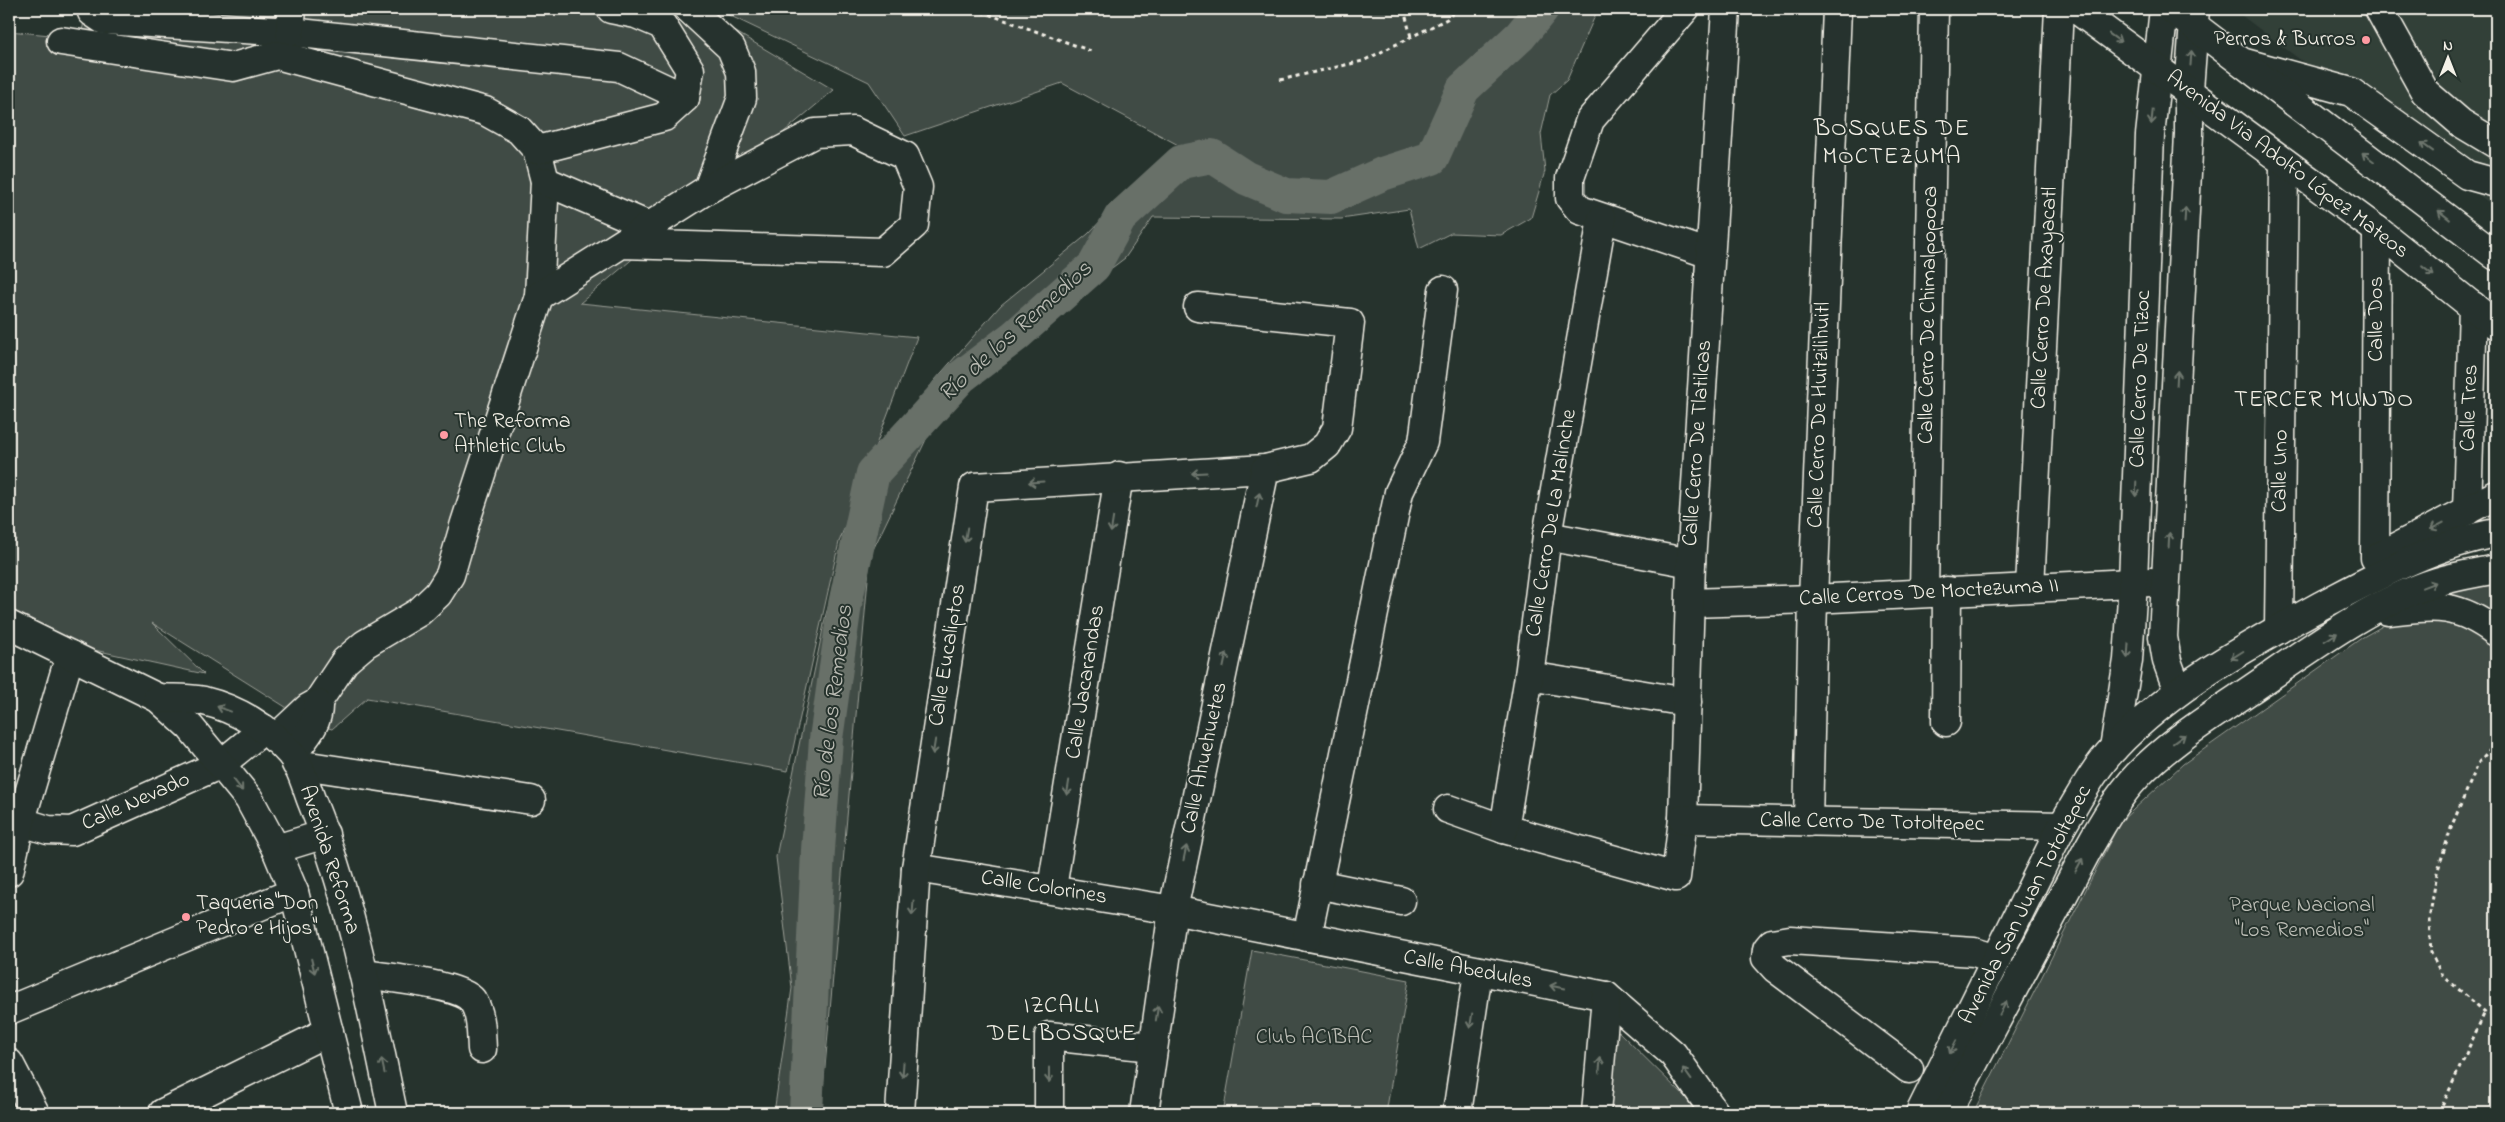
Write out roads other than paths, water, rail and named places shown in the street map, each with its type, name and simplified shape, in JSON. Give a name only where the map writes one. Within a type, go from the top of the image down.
[{"type":"street","points":[[92,9],[92,12],[104,20],[286,32],[620,67],[686,98]]},
{"type":"street","points":[[537,150],[664,117],[686,98],[690,70],[662,25],[636,14],[611,9]]},
{"type":"street","points":[[689,9],[731,48],[741,72],[742,98],[708,189]]},
{"type":"street","points":[[1685,9],[1590,120],[1570,178],[1570,198],[1580,210],[1602,219],[1710,254]]},
{"type":"street","name":"Calle Cerro De Tlatilcas","points":[[1504,829],[1676,877],[1683,818],[1691,563],[1726,9]]},
{"type":"street","name":"Calle Cerro De Huitzilihuitl","points":[[1808,822],[1813,599],[1837,9]]},
{"type":"street","name":"Calle Cerro De Chimalpopoca","points":[[1934,9],[1936,592],[1946,722]]},
{"type":"street","name":"Calle Cerro De Axayacatl","points":[[2030,588],[2059,9]]},
{"type":"street","name":"Avenida Via Adolfo López Mateos","points":[[2076,9],[2189,90],[2377,230],[2496,325]]},
{"type":"street","name":"Calle Cerro De Tizoc","points":[[2114,748],[2128,660],[2133,582],[2150,135],[2164,9]]},
{"type":"street","points":[[2172,9],[2194,17],[2245,63],[2496,256]]},
{"type":"street","points":[[2379,9],[2426,92],[2461,123],[2496,144]]},
{"type":"street","name":"Calle Cerro De Tizoc","points":[[2178,691],[2167,661],[2163,636],[2194,17]]},
{"type":"street","points":[[61,41],[234,67],[286,32]]},
{"type":"street","points":[[286,32],[485,111],[519,130],[537,150],[545,181],[539,296]]},
{"type":"street","points":[[2245,63],[2351,92],[2467,175],[2496,183]]},
{"type":"street","points":[[539,296],[708,189],[816,133],[853,131],[905,156],[918,188],[914,225],[883,252],[622,244]]},
{"type":"street","name":"Calle Uno","points":[[2279,629],[2284,162]]},
{"type":"street","points":[[545,181],[650,226]]},
{"type":"street","name":"Calle Cerro De La Malinche","points":[[1504,829],[1529,676],[1547,536],[1602,219]]},
{"type":"street","name":"Calle Dos","points":[[2375,558],[2377,230]]},
{"type":"street","points":[[1307,937],[1399,492],[1423,442],[1443,290]]},
{"type":"street","name":"Calle Nevado","points":[[15,819],[48,830],[72,830],[222,764],[282,746],[315,724],[318,703],[345,661],[365,644],[419,612],[438,594],[450,576],[468,513],[539,296]]},
{"type":"street","name":"Calle Tres","points":[[2467,511],[2473,306]]},
{"type":"street","name":"Calle Eucaliptos","points":[[900,1113],[916,868],[974,486],[1265,469],[1311,458],[1327,445],[1336,428],[1350,323],[1198,307]]},
{"type":"street","name":"Calle Ahuehuetes","points":[[1144,1113],[1173,910],[1265,469]]},
{"type":"street","name":"Calle Jacarandas","points":[[1052,888],[1120,476]]},
{"type":"street","points":[[2339,596],[2349,581],[2375,558],[2496,495]]},
{"type":"street","name":"Avenida San Juan Totoltepec","points":[[1920,1113],[2062,826],[2089,782],[2114,748],[2178,691],[2279,629],[2416,557],[2496,533]]},
{"type":"street","points":[[1547,536],[1691,563]]},
{"type":"street","name":"Avenida San Juan Totoltepec","points":[[1947,1113],[2089,847],[2112,807],[2138,776],[2175,742],[2292,661],[2369,613],[2402,595],[2437,582],[2496,569]]},
{"type":"street","name":"Calle Cerros De Moctezuma II","points":[[1690,603],[2167,582]]},
{"type":"street","points":[[2369,613],[2430,607],[2456,609],[2477,618],[2496,632]]},
{"type":"street","name":"Avenida Reforma","points":[[9,625],[158,698],[190,727],[249,799],[276,849],[294,892],[350,1113]]},
{"type":"street","points":[[9,872],[15,819],[70,655]]},
{"type":"street","points":[[1529,676],[1687,702]]},
{"type":"street","name":"Avenida Reforma","points":[[158,698],[203,701],[242,715],[282,746],[325,834],[364,974],[393,1113]]},
{"type":"street","points":[[282,746],[531,800]]},
{"type":"street","points":[[1448,809],[1504,829]]},
{"type":"street","name":"Calle Cerro De Totoltepec","points":[[1683,818],[2062,826]]},
{"type":"street","points":[[276,849],[325,834]]},
{"type":"street","name":"Calle Colorines","points":[[916,868],[1052,888],[1173,910]]},
{"type":"street","points":[[1317,884],[1401,901]]},
{"type":"street","points":[[9,1010],[294,892]]},
{"type":"street","name":"Calle Abedules","points":[[1173,910],[1606,996]]},
{"type":"street","points":[[1909,1068],[1775,968],[1766,958],[1767,949],[1772,943],[1790,940],[1974,952],[1997,959]]},
{"type":"street","points":[[1457,1113],[1478,972]]},
{"type":"street","points":[[364,974],[456,990],[472,999],[478,1011],[482,1049]]},
{"type":"street","points":[[1596,1113],[1606,996]]},
{"type":"street","points":[[1606,996],[1673,1054],[1715,1113]]},
{"type":"street","points":[[163,1113],[329,1031]]},
{"type":"street","points":[[1049,1113],[1049,1036],[1152,1047]]},
{"type":"street","points":[[9,1063],[35,1113]]},
{"type":"waterway","name":"Río de los Remedios","points":[[806,1113],[818,850],[826,739],[845,604],[873,473],[961,377],[1015,336],[1094,266],[1120,218],[1181,162],[1212,156],[1246,178],[1286,195],[1331,197],[1382,174],[1432,158],[1463,89],[1520,36],[1542,9]]},
{"type":"place","name":"Perros & Burros","points":[[2366,40]]},
{"type":"place","name":"The Reforma Athletic Club","points":[[444,435]]},
{"type":"place","name":"Taqueria\"Don Pedro e Hijos\"","points":[[186,917]]},
{"type":"district","name":"BOSQUES DE MOCTEZUMA","points":[[1892,143]]},
{"type":"district","name":"TERCER MUNDO","points":[[2324,400]]},
{"type":"district","name":"IZCALLI DEL BOSQUE","points":[[1062,1020]]},
{"type":"park label","name":"Parque Nacional \"Los Remedios\"","points":[[2302,918]]},
{"type":"park label","name":"Club ACIBAC","points":[[1314,1038]]}]
